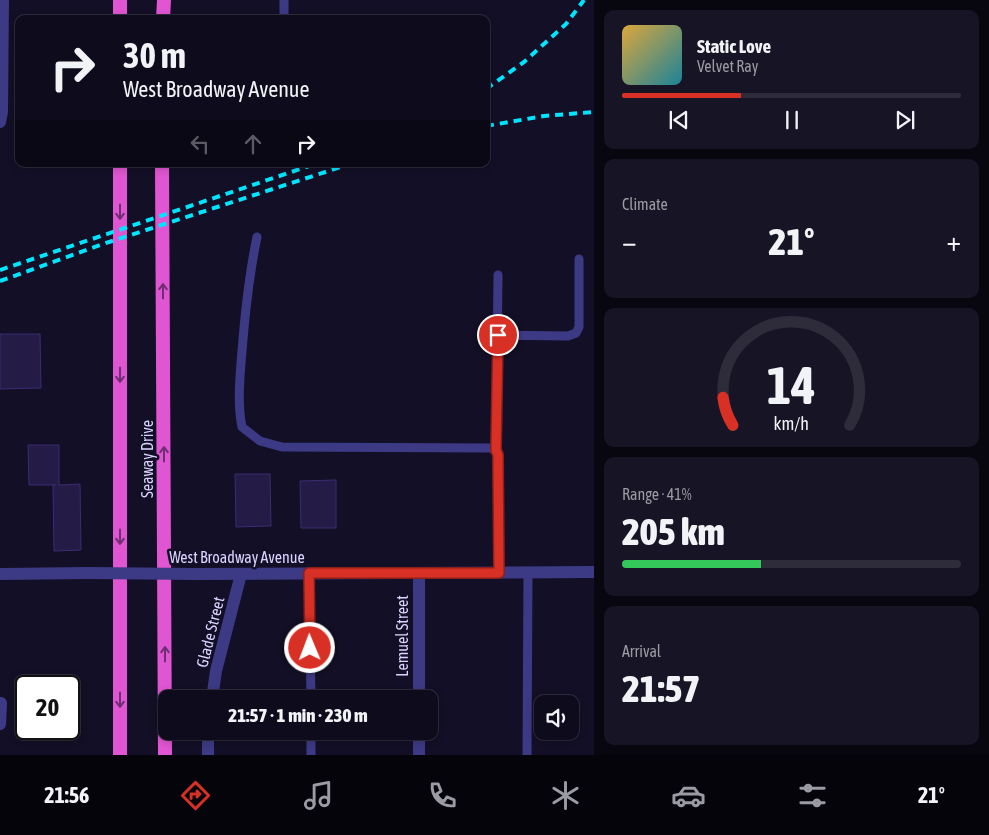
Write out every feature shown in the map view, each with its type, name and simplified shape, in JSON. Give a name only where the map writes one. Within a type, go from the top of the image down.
[{"type":"highway","points":[[120,0],[120,15]]},
{"type":"highway","points":[[163,15],[164,0]]},
{"type":"highway","name":"Seaway Drive","points":[[120,167],[120,755]]},
{"type":"highway","name":"Seaway Drive","points":[[162,167],[165,755]]},
{"type":"street","points":[[0,122],[2,112],[4,0]]},
{"type":"street","name":"West Broadway Avenue","points":[[0,574],[594,572]]},
{"type":"street","name":"Lemuel Street","points":[[418,573],[419,690]]},
{"type":"street","name":"Glade Street","points":[[213,690],[216,671],[241,574]]},
{"type":"street","points":[[0,724],[1,703]]},
{"type":"street","points":[[208,740],[208,755]]},
{"type":"street","points":[[419,740],[419,755]]},
{"type":"lane","points":[[284,0],[284,15]]},
{"type":"lane","points":[[257,237],[250,270],[242,343],[239,413],[242,428],[260,441],[282,447],[490,448],[496,450]]},
{"type":"lane","points":[[498,335],[568,336],[576,333],[579,327],[579,259]]},
{"type":"lane","points":[[498,274],[496,450],[498,455],[499,573]]},
{"type":"lane","points":[[309,573],[310,690]]},
{"type":"lane","points":[[527,755],[528,573]]},
{"type":"lane","points":[[311,740],[311,755]]},
{"type":"building","points":[[0,334],[40,334],[41,388],[0,389]]},
{"type":"building","points":[[28,445],[59,445],[59,485],[80,484],[81,550],[54,551],[53,485],[29,485]]},
{"type":"building","points":[[235,474],[270,474],[271,526],[236,527]]},
{"type":"building","points":[[336,480],[336,528],[301,528],[300,481]]},
{"type":"railway","points":[[490,86],[524,62],[566,24],[584,0]]},
{"type":"railway","points":[[490,125],[544,116],[594,112]]},
{"type":"railway","points":[[0,270],[306,167]]},
{"type":"railway","points":[[0,281],[103,244],[341,167]]},
{"type":"route","points":[[310,648],[309,573],[499,573],[498,455],[496,450],[498,335]]}]
